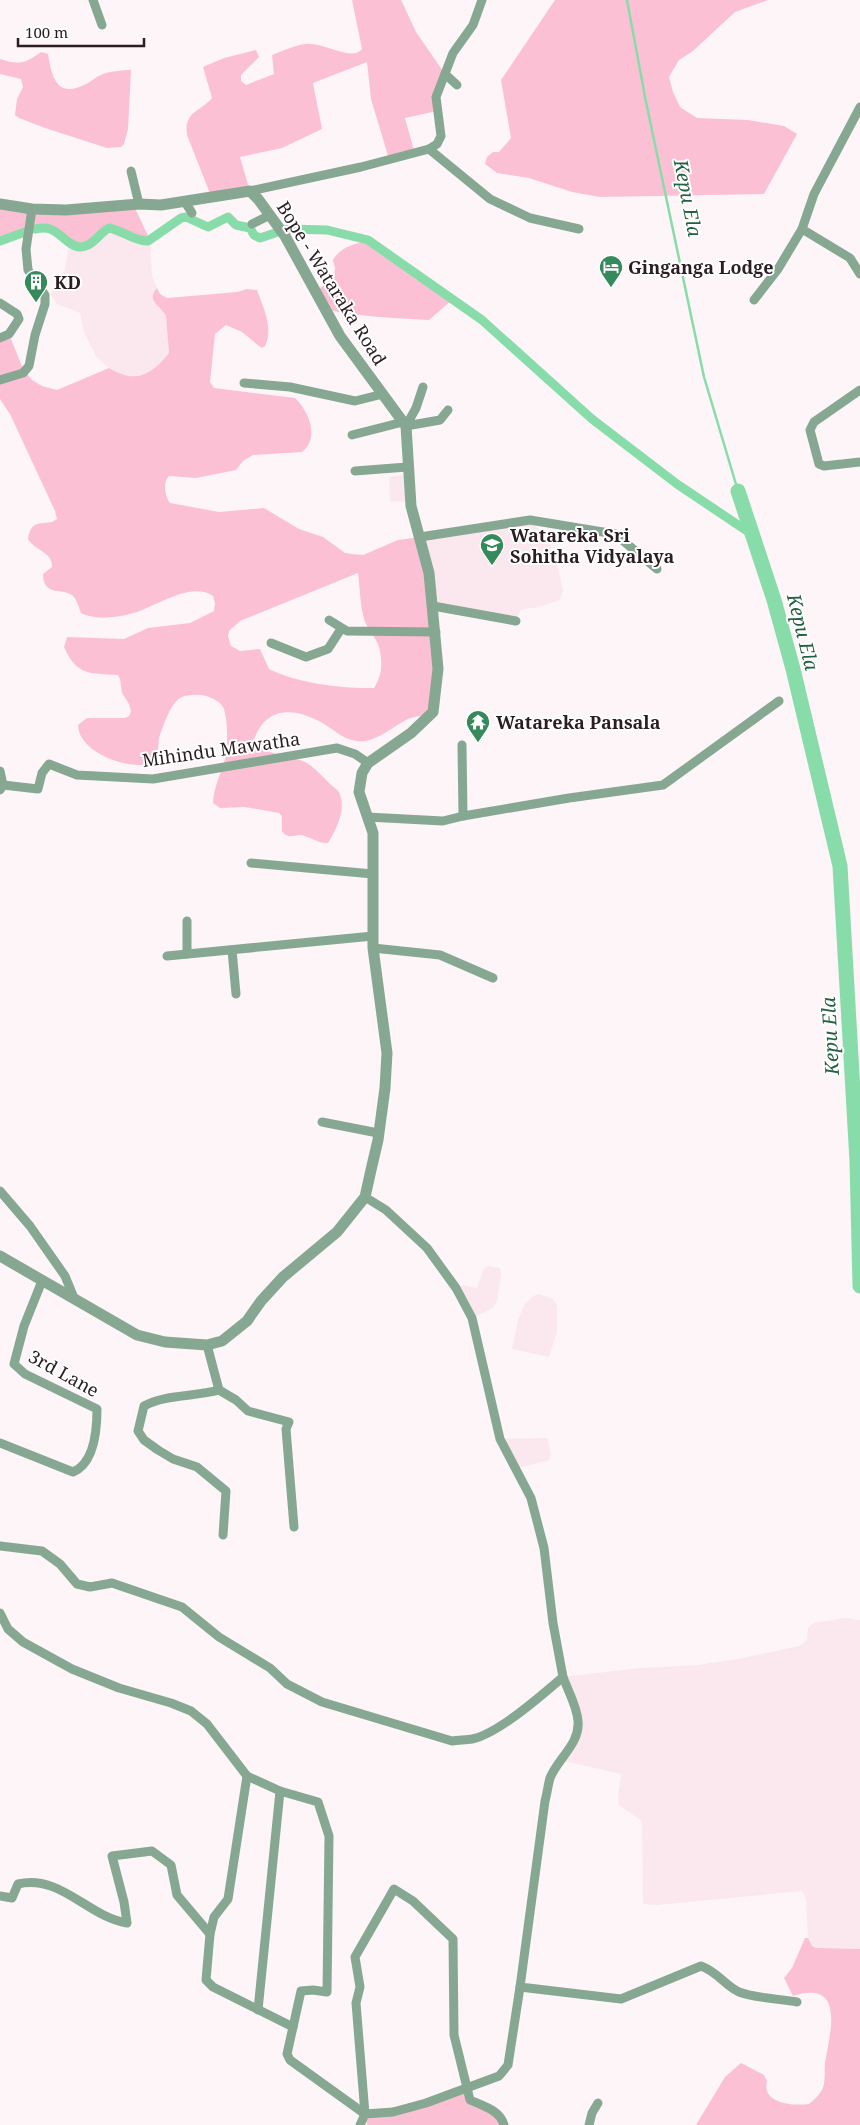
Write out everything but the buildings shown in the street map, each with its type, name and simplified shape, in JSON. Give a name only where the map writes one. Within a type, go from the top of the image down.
[{"type":"street","points":[[93,0],[102,25]]},
{"type":"street","points":[[0,204],[32,209],[66,210],[185,202],[211,196],[250,191],[361,167],[429,149],[437,144],[441,136],[436,96],[453,53],[473,24],[482,0]]},
{"type":"street","points":[[444,74],[457,85]]},
{"type":"street","points":[[754,300],[778,269],[802,229],[814,194],[860,107]]},
{"type":"street","points":[[429,149],[490,199],[530,218],[579,229]]},
{"type":"street","points":[[132,172],[139,204]]},
{"type":"street","name":"Bope - Wataraka Road","points":[[250,191],[285,236],[340,336],[404,424]]},
{"type":"street","points":[[185,202],[192,213]]},
{"type":"street","points":[[0,380],[24,373],[29,366],[35,335],[46,304],[45,295],[28,270],[26,249],[32,209]]},
{"type":"street","points":[[252,224],[270,216]]},
{"type":"street","points":[[802,229],[850,258],[860,274]]},
{"type":"street","points":[[0,303],[17,314],[19,319],[9,334],[0,338]]},
{"type":"street","points":[[244,383],[290,387],[355,401],[383,394]]},
{"type":"street","points":[[0,1256],[137,1335],[165,1342],[207,1345],[222,1341],[247,1321],[260,1301],[283,1277],[337,1232],[365,1197],[385,1088],[387,1053],[373,942],[373,833],[359,792],[362,773],[368,763],[411,733],[433,712],[438,669],[429,573],[411,506],[404,424],[416,408],[423,387]]},
{"type":"street","points":[[860,390],[814,422],[810,430],[819,464],[824,466],[860,462]]},
{"type":"street","points":[[352,435],[404,424],[440,420],[448,410]]},
{"type":"street","points":[[355,471],[407,467]]},
{"type":"street","points":[[420,537],[530,520],[615,534],[657,569]]},
{"type":"street","points":[[433,606],[516,621]]},
{"type":"street","points":[[329,620],[347,631],[436,632]]},
{"type":"street","points":[[271,643],[306,657],[328,650],[342,629]]},
{"type":"street","points":[[367,817],[443,821],[463,816],[663,785],[779,701]]},
{"type":"street","points":[[462,746],[463,816]]},
{"type":"street","name":"Mihindu Mawatha","points":[[0,771],[1,788],[38,789],[42,774],[49,764],[77,775],[153,779],[337,748],[355,754],[368,763]]},
{"type":"street","points":[[251,863],[373,874]]},
{"type":"street","points":[[187,921],[187,954]]},
{"type":"street","points":[[167,956],[232,950],[373,942],[440,955],[493,978]]},
{"type":"street","points":[[232,950],[236,994]]},
{"type":"street","points":[[322,1122],[378,1133]]},
{"type":"street","points":[[0,1191],[30,1226],[60,1269],[74,1298]]},
{"type":"street","points":[[0,1613],[8,1629],[22,1642],[72,1669],[119,1688],[192,1711],[207,1724],[247,1776],[280,1791],[318,1802],[329,1836],[327,1992],[313,1990],[300,1992],[287,2054],[290,2060],[365,2114],[393,2112],[466,2089],[499,2076],[508,2065],[545,1801],[551,1778],[560,1760],[574,1741],[578,1731],[578,1719],[562,1677],[544,1548],[531,1498],[500,1439],[472,1318],[456,1288],[427,1248],[386,1210],[365,1197]]},
{"type":"street","name":"3rd Lane","points":[[0,1443],[73,1472],[81,1469],[90,1452],[97,1430],[97,1409],[25,1374],[14,1364],[24,1326],[42,1281]]},
{"type":"street","points":[[207,1345],[211,1366],[219,1390],[236,1400],[248,1412],[289,1422],[286,1430],[294,1527]]},
{"type":"street","points":[[219,1390],[205,1394],[156,1400],[144,1406],[138,1431],[144,1440],[158,1450],[173,1459],[197,1467],[226,1491],[223,1535]]},
{"type":"street","points":[[0,1546],[42,1551],[60,1564],[77,1584],[90,1587],[112,1583],[182,1607],[219,1637],[270,1668],[287,1684],[316,1699],[452,1741],[473,1739],[486,1735],[532,1704],[562,1677]]},
{"type":"street","points":[[247,1776],[228,1899],[214,1916],[210,1934],[206,1980],[213,1987],[293,2027]]},
{"type":"street","points":[[258,2010],[280,1791]]},
{"type":"street","points":[[0,1896],[12,1898],[18,1884],[30,1881],[45,1884],[64,1891],[116,1922],[127,1923],[124,1902],[112,1856],[152,1851],[171,1865],[177,1895],[210,1934]]},
{"type":"street","points":[[360,2125],[365,2114],[356,2003],[360,1987],[355,1957],[394,1890],[413,1902],[453,1939],[454,2036],[466,2089],[470,2100],[498,2114],[504,2125]]},
{"type":"street","points":[[520,1987],[621,1999],[701,1966],[714,1971],[725,1984],[741,1993],[797,2002]]},
{"type":"street","points":[[589,2125],[592,2113],[598,2103]]},
{"type":"shaded area","points":[[352,0],[401,0],[416,32],[445,74],[437,111],[405,118],[415,154],[389,159],[371,99],[367,62],[313,83],[322,129],[282,148],[240,157],[250,191],[211,196],[187,135],[190,117],[212,98],[203,67],[224,58],[256,50],[259,57],[241,75],[241,81],[246,85],[274,74],[272,55],[289,48],[313,44],[344,53],[357,52],[362,49]]},
{"type":"shaded area","points":[[555,0],[768,0],[735,12],[693,51],[679,60],[669,77],[680,107],[697,118],[748,120],[784,126],[797,134],[764,194],[600,197],[572,192],[529,178],[497,173],[485,164],[487,157],[493,152],[499,152],[511,138],[501,80]]},
{"type":"shaded area","points":[[41,52],[48,54],[54,78],[58,84],[68,89],[86,84],[103,74],[131,70],[128,129],[124,144],[121,147],[107,148],[45,128],[15,115],[17,99],[23,87],[21,79],[0,74],[0,59],[17,63],[31,59]]},
{"type":"shaded area","points":[[0,206],[134,206],[150,240],[135,239],[109,228],[89,243],[74,247],[51,229],[44,227],[19,238],[0,241]]},
{"type":"shaded area","points":[[109,228],[126,233],[137,240],[150,240],[152,276],[157,288],[155,290],[158,308],[166,316],[169,353],[151,372],[143,376],[133,377],[120,374],[109,368],[96,356],[84,332],[80,313],[57,304],[51,295],[55,284],[65,270],[69,243],[74,247],[89,245],[103,231]]},
{"type":"shaded area","points":[[368,240],[452,300],[429,320],[390,318],[324,309],[315,292],[334,277],[335,268],[333,260],[344,249]]},
{"type":"shaded area","points":[[157,288],[160,294],[167,298],[237,292],[247,289],[257,290],[265,310],[268,325],[265,346],[262,348],[242,332],[226,325],[215,334],[210,382],[214,388],[295,398],[305,410],[311,432],[307,446],[302,452],[253,455],[243,461],[236,470],[196,478],[169,476],[165,482],[165,489],[170,503],[219,512],[264,508],[299,529],[323,537],[345,553],[352,554],[363,555],[398,540],[420,537],[434,611],[433,712],[408,719],[383,734],[363,741],[346,738],[309,716],[299,713],[280,713],[265,721],[254,740],[264,749],[307,763],[339,793],[342,801],[341,813],[328,843],[300,835],[290,836],[285,834],[282,831],[282,816],[279,813],[245,807],[220,808],[213,803],[216,786],[225,759],[227,734],[224,709],[219,702],[211,698],[203,695],[193,695],[176,701],[167,716],[159,738],[158,761],[148,764],[136,765],[110,759],[87,745],[81,735],[78,725],[87,718],[125,718],[129,716],[131,711],[122,693],[118,675],[92,673],[79,668],[64,647],[67,637],[124,639],[148,628],[190,623],[214,611],[215,603],[213,596],[204,592],[194,591],[183,593],[130,614],[99,617],[81,613],[77,601],[72,595],[46,586],[43,574],[52,567],[52,562],[47,555],[28,539],[33,526],[57,519],[10,414],[0,399],[0,338],[9,334],[23,369],[32,380],[42,386],[57,390],[109,368],[127,376],[142,375],[149,372],[169,353],[166,316],[153,300]],"holes":[[[358,573],[364,619],[378,643],[381,658],[380,674],[374,688],[335,686],[293,678],[269,669],[260,649],[240,651],[231,646],[228,636],[229,631],[240,621]]]},
{"type":"shaded area","points":[[403,475],[406,502],[390,501],[389,477]]},
{"type":"shaded area","name":"Watareka Sri Sohitha Vidyalaya","points":[[530,520],[548,539],[556,559],[563,590],[560,600],[539,607],[524,609],[520,611],[516,621],[433,606],[420,537]]},
{"type":"shaded area","points":[[488,1266],[500,1268],[501,1274],[497,1301],[493,1308],[472,1318],[456,1288],[462,1285],[477,1288],[483,1270]]},
{"type":"shaded area","points":[[539,1294],[553,1299],[557,1305],[557,1331],[549,1357],[512,1349],[518,1320],[525,1304],[533,1296]]},
{"type":"shaded area","points":[[547,1438],[551,1454],[549,1460],[514,1469],[500,1439]]},
{"type":"shaded area","points":[[845,1618],[860,1620],[860,1949],[821,1949],[812,1946],[808,1938],[806,1899],[802,1891],[657,1905],[643,1904],[642,1821],[619,1805],[621,1774],[560,1760],[578,1731],[563,1677],[640,1668],[698,1665],[738,1659],[799,1646],[807,1640],[808,1628],[814,1623]]},
{"type":"shaded area","points":[[805,1938],[808,1938],[812,1946],[816,1948],[860,1949],[860,2125],[696,2125],[725,2077],[741,2063],[764,2075],[769,2095],[780,2102],[809,2104],[822,2090],[831,2024],[831,2012],[828,2002],[821,1995],[810,1993],[793,1996],[784,1978],[792,1968]]},
{"type":"shaded area","points":[[466,2089],[478,2104],[504,2125],[367,2125],[365,2114],[393,2112]]},
{"type":"waterway","name":"Kepu Ela","points":[[627,0],[646,102],[704,377],[738,491]]},
{"type":"waterway","points":[[35,229],[44,228],[55,231],[77,247],[88,245],[109,228],[143,241],[148,241],[181,218],[186,217],[208,227],[228,217],[236,225],[250,228],[254,235],[260,238],[275,233]]},
{"type":"waterway","points":[[287,229],[327,230],[368,240],[482,320],[592,419],[677,484],[753,535]]},
{"type":"waterway","points":[[0,241],[25,232]]},
{"type":"waterway","name":"Kepu Ela","points":[[738,491],[774,600],[793,669],[840,866],[857,1161],[860,1286]]},
{"type":"place","name":"Ginganga Lodge","points":[[611,288]]},
{"type":"place","name":"KD","points":[[36,303]]},
{"type":"place","name":"Watareka Sri Sohitha Vidyalaya","points":[[492,566]]},
{"type":"place","name":"Watareka Pansala","points":[[478,743]]}]
